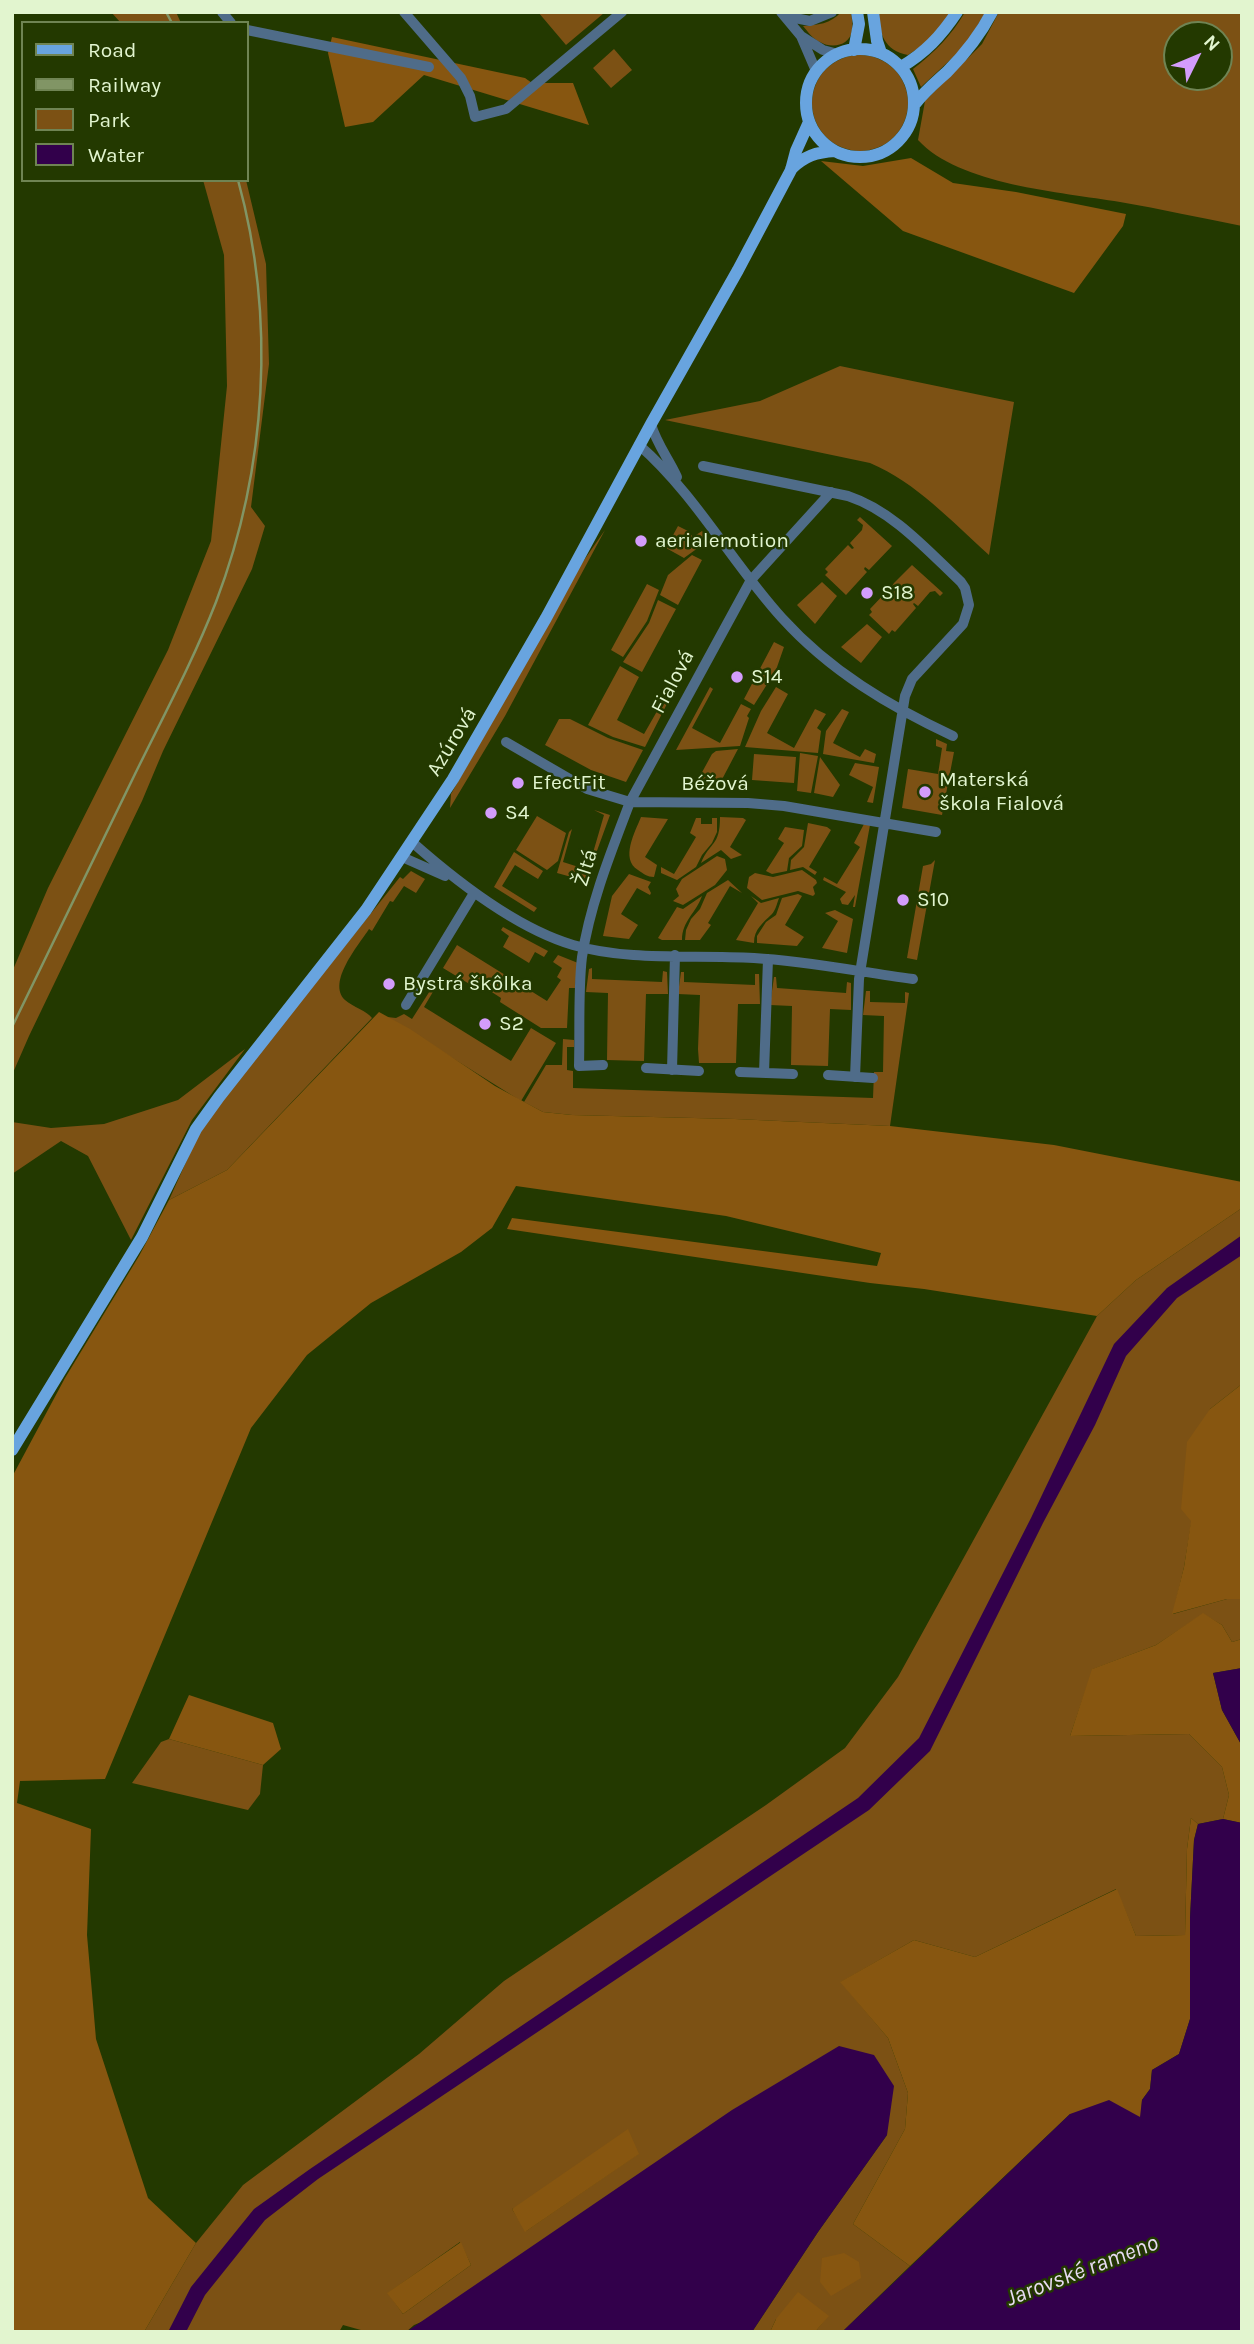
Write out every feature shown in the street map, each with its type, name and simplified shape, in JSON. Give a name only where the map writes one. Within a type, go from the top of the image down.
[{"type":"main road","points":[[854,50],[859,24],[857,12]]},
{"type":"main road","points":[[873,12],[881,53]]},
{"type":"main road","points":[[901,68],[922,55],[957,12]]},
{"type":"main road","points":[[915,104],[912,87],[901,68],[881,53],[854,50],[838,54],[816,71],[806,97],[809,122],[820,138],[835,151],[863,158],[879,155],[901,140],[909,128],[915,104],[966,52],[992,12]]},
{"type":"main road","name":"Azúrová","points":[[12,1450],[142,1237],[186,1146],[219,1097],[366,910],[453,779],[516,671],[791,170],[796,150],[809,122]]},
{"type":"main road","points":[[791,170],[809,155],[835,151]]},
{"type":"street","points":[[404,12],[461,78],[470,96],[475,117],[506,108],[622,12]]},
{"type":"street","points":[[783,14],[810,21],[832,12]]},
{"type":"street","points":[[783,14],[801,36],[816,71]]},
{"type":"street","points":[[248,30],[429,67]]},
{"type":"street","points":[[801,36],[823,50],[838,54]]},
{"type":"street","points":[[650,424],[680,484]]},
{"type":"street","points":[[639,445],[680,484],[782,618],[823,659],[854,683],[953,736]]},
{"type":"street","points":[[703,466],[831,492],[865,502],[892,519],[965,588],[969,605],[963,624],[912,679],[905,696],[860,971],[855,1077]]},
{"type":"street","name":"Fialová","points":[[630,802],[751,580],[831,492]]},
{"type":"street","name":"Béžová","points":[[506,742],[587,789],[630,802],[784,806],[936,831]]},
{"type":"street","name":"Žltá","points":[[603,1065],[579,1066],[582,958],[599,887],[630,802]]},
{"type":"street","points":[[412,842],[474,893],[530,926],[572,945],[623,953],[815,963],[913,978]]},
{"type":"street","points":[[402,857],[458,882]]},
{"type":"street","points":[[406,1004],[474,893]]},
{"type":"street","points":[[672,1070],[675,955]]},
{"type":"street","points":[[764,1073],[768,959]]},
{"type":"street","points":[[646,1068],[699,1071]]},
{"type":"street","points":[[740,1072],[793,1074]]},
{"type":"street","points":[[828,1075],[873,1078]]},
{"type":"green space","points":[[111,12],[176,12],[180,21],[119,21]]},
{"type":"green space","points":[[538,12],[604,12],[604,13],[566,45]]},
{"type":"green space","points":[[841,12],[851,12],[852,26],[848,40],[840,45],[820,42],[803,26],[828,21]]},
{"type":"green space","points":[[878,12],[952,12],[932,39],[908,55],[888,45],[880,28]]},
{"type":"green space","points":[[965,12],[986,12],[963,48],[921,87],[913,69],[942,43]]},
{"type":"green space","points":[[999,12],[1242,12],[1242,226],[1041,190],[984,177],[936,155],[918,140],[925,101],[982,44]]},
{"type":"green space","points":[[614,49],[632,70],[611,88],[593,68]]},
{"type":"green space","points":[[860,55],[878,59],[894,69],[904,85],[908,103],[904,121],[894,137],[878,147],[860,151],[842,147],[826,137],[816,121],[812,103],[816,85],[826,69],[842,59]]},
{"type":"green space","points":[[204,182],[246,182],[266,264],[269,364],[251,507],[265,526],[252,569],[163,751],[12,1075],[12,972],[48,888],[168,650],[211,541],[227,386],[224,255]]},
{"type":"green space","points":[[840,366],[1014,402],[989,555],[918,492],[870,463],[665,420],[760,401]]},
{"type":"green space","points":[[860,517],[892,546],[869,570],[865,567],[867,572],[846,595],[825,575],[828,572],[825,569],[848,545],[854,548],[850,543],[862,530],[863,525],[857,520]]},
{"type":"green space","points":[[678,526],[693,537],[702,531],[709,540],[684,558],[666,548]]},
{"type":"green space","points":[[605,530],[505,716],[450,808],[451,794],[580,566]]},
{"type":"green space","points":[[692,555],[702,560],[678,605],[660,595],[668,575]]},
{"type":"green space","points":[[912,565],[943,593],[940,596],[935,591],[930,592],[918,606],[914,603],[916,608],[895,632],[892,630],[889,634],[869,615],[872,612],[870,609],[887,591],[892,594],[895,590],[892,586],[894,583]]},
{"type":"green space","points":[[822,582],[837,596],[815,624],[797,605]]},
{"type":"green space","points":[[647,584],[659,590],[647,621],[623,657],[611,650]]},
{"type":"green space","points":[[658,600],[676,609],[642,672],[623,662],[649,623]]},
{"type":"green space","points":[[867,624],[882,637],[861,663],[841,647]]},
{"type":"green space","points":[[774,642],[784,647],[776,670],[754,705],[744,699]]},
{"type":"green space","points":[[620,666],[639,677],[617,720],[644,734],[668,692],[672,694],[645,747],[613,737],[588,725]]},
{"type":"green space","points":[[710,687],[713,689],[692,728],[720,743],[741,704],[751,709],[740,746],[676,750]]},
{"type":"green space","points":[[776,687],[788,694],[767,733],[794,748],[815,709],[826,714],[817,728],[821,731],[818,753],[745,747],[761,711]]},
{"type":"green space","points":[[842,709],[849,712],[833,743],[860,757],[865,749],[876,754],[874,763],[823,754],[826,731]]},
{"type":"green space","points":[[559,719],[570,719],[608,738],[643,750],[626,782],[591,770],[545,745]]},
{"type":"green space","name":"Materská škola Fialová","points":[[936,739],[947,744],[946,751],[954,752],[942,815],[902,808],[908,769],[938,774],[942,748],[936,746]]},
{"type":"green space","points":[[738,749],[718,787],[694,787],[712,754],[716,751]]},
{"type":"green space","points":[[800,753],[818,756],[811,793],[797,791]]},
{"type":"green space","points":[[754,754],[796,757],[794,783],[752,780]]},
{"type":"green space","points":[[820,757],[840,785],[833,797],[814,793]]},
{"type":"green space","points":[[855,763],[879,767],[873,803],[867,802],[873,787],[849,775]]},
{"type":"green space","points":[[594,810],[610,815],[586,881],[557,873],[572,829],[563,862],[588,870],[604,815]]},
{"type":"green space","points":[[537,816],[566,833],[558,861],[547,870],[516,850]]},
{"type":"green space","points":[[641,817],[668,819],[645,857],[657,865],[654,877],[638,870],[630,859],[630,845]]},
{"type":"green space","points":[[720,817],[746,820],[730,847],[742,855],[731,859],[721,850],[701,863],[716,839]]},
{"type":"green space","points":[[696,818],[701,818],[701,824],[712,824],[712,818],[717,818],[717,832],[712,843],[696,867],[677,880],[661,873],[661,867],[674,874],[696,837],[690,833]]},
{"type":"green space","points":[[808,823],[831,830],[809,867],[817,872],[815,875],[803,867],[790,870],[791,860],[804,847]]},
{"type":"green space","points":[[864,824],[870,825],[853,907],[855,895],[848,905],[842,904],[840,899],[846,892],[823,880],[824,877],[837,884],[860,847],[854,843]]},
{"type":"green space","points":[[785,827],[804,830],[802,846],[789,858],[787,871],[772,874],[766,871],[784,843],[778,839]]},
{"type":"green space","points":[[514,852],[543,871],[538,879],[515,865],[502,886],[537,908],[534,912],[494,887]]},
{"type":"green space","points":[[717,856],[725,859],[727,870],[715,885],[683,905],[673,901],[679,896],[676,889],[682,879]]},
{"type":"green space","points":[[935,860],[917,960],[907,958],[923,866]]},
{"type":"green space","points":[[802,870],[816,880],[813,896],[798,891],[762,900],[747,888],[749,877],[755,873],[773,877]]},
{"type":"green space","points":[[411,871],[425,879],[416,893],[404,886],[393,902],[390,901],[372,931],[369,929],[352,954],[342,974],[340,992],[345,1000],[372,1018],[227,1170],[169,1200],[200,1131],[233,1086],[400,877],[403,879]]},
{"type":"green space","points":[[629,874],[651,882],[648,887],[650,895],[637,888],[621,914],[638,925],[629,939],[603,936],[612,896]]},
{"type":"green space","points":[[728,880],[742,893],[730,886],[708,923],[711,925],[700,940],[685,940],[691,919],[700,909],[707,893]]},
{"type":"green space","points":[[798,894],[802,896],[785,925],[804,937],[797,946],[757,943],[757,936],[766,922],[776,915],[782,898]]},
{"type":"green space","points":[[702,896],[684,928],[682,940],[658,938],[677,907],[683,909]]},
{"type":"green space","points":[[751,896],[761,903],[779,898],[773,913],[757,930],[754,943],[736,940],[758,903]]},
{"type":"green space","points":[[835,910],[853,919],[847,953],[822,948],[838,921],[825,913]]},
{"type":"green space","points":[[503,927],[548,951],[544,957],[535,952],[529,963],[503,947],[509,936],[501,930]]},
{"type":"green space","points":[[457,945],[547,1001],[561,980],[557,977],[562,968],[553,962],[558,955],[578,963],[575,988],[569,988],[567,1028],[541,1028],[500,1002],[501,998],[484,987],[481,991],[443,968]]},
{"type":"green space","points":[[592,968],[592,979],[662,982],[663,971],[667,972],[668,994],[646,994],[644,1061],[607,1060],[608,993],[586,992],[589,969]]},
{"type":"green space","points":[[681,972],[684,972],[684,982],[755,985],[755,974],[759,974],[760,1004],[738,1004],[736,1063],[699,1063],[700,995],[678,994]]},
{"type":"green space","points":[[774,977],[777,988],[846,993],[847,982],[851,983],[851,1010],[830,1009],[828,1066],[791,1065],[792,1006],[770,1005]]},
{"type":"green space","points":[[432,982],[437,985],[424,1007],[511,1061],[531,1028],[556,1043],[521,1101],[387,1017],[396,1018],[404,1014],[412,1019],[433,986]]},
{"type":"green space","points":[[866,991],[870,991],[870,1002],[905,1003],[905,992],[909,993],[890,1126],[572,1115],[543,1112],[524,1102],[546,1065],[562,1065],[563,1039],[574,1040],[574,1047],[567,1047],[567,1070],[573,1071],[573,1088],[873,1098],[874,1072],[883,1072],[884,1016],[863,1015]]},
{"type":"green space","points":[[245,1049],[192,1120],[131,1240],[88,1156],[61,1141],[12,1174],[12,1122],[51,1128],[104,1124],[178,1100]]},
{"type":"green space","points":[[1242,1208],[1242,1384],[1210,1409],[1184,1567],[1173,1614],[1227,1599],[1242,1599],[1242,1639],[1232,1642],[1222,1625],[1203,1614],[1156,1645],[1093,1669],[1070,1736],[1189,1734],[1222,1767],[1229,1795],[1223,1819],[1198,1824],[1191,1818],[1187,1849],[1185,1935],[1136,1936],[1116,1889],[975,1957],[914,1940],[841,1982],[888,2038],[908,2093],[905,2129],[853,2224],[910,2266],[842,2332],[815,2332],[828,2316],[776,2319],[770,2332],[752,2332],[887,2135],[414,2325],[406,2332],[368,2332],[343,2325],[339,2332],[144,2332],[196,2243],[243,2185],[419,2054],[504,1981],[766,1805],[845,1748],[898,1677],[1097,1316],[1136,1280]],"holes":[[[638,2154],[526,2231],[512,2209]],[[460,2242],[471,2265],[403,2314],[388,2293]]]},
{"type":"green space","points":[[169,1739],[263,1765],[260,1794],[248,1810],[132,1783],[161,1742]]},
{"type":"shaded area","points":[[332,37],[525,78],[532,83],[573,83],[589,125],[424,75],[373,122],[345,127],[328,53]]},
{"type":"shaded area","points":[[911,158],[953,183],[1016,192],[1126,214],[1123,226],[1074,293],[903,231],[821,161],[863,166]]},
{"type":"shaded area","points":[[379,1012],[410,1029],[495,1086],[543,1112],[890,1126],[1054,1145],[1242,1182],[1242,1208],[1136,1280],[1097,1316],[507,1229],[512,1218],[877,1266],[881,1253],[726,1216],[516,1186],[492,1228],[461,1252],[371,1303],[307,1355],[251,1428],[105,1779],[20,1781],[17,1803],[91,1829],[87,1935],[96,2039],[148,2198],[196,2243],[144,2332],[12,2332],[12,1477],[65,1378],[139,1256],[169,1200],[227,1170]]},
{"type":"shaded area","points":[[1242,1384],[1242,1599],[1227,1599],[1172,1614],[1184,1567],[1191,1521],[1181,1509],[1187,1442],[1210,1409]]},
{"type":"shaded area","points":[[1203,1613],[1222,1625],[1232,1642],[1242,1639],[1242,1668],[1213,1673],[1222,1710],[1242,1746],[1242,1823],[1223,1819],[1229,1795],[1222,1767],[1189,1734],[1070,1736],[1092,1669],[1156,1645]]},
{"type":"shaded area","points":[[189,1695],[273,1723],[281,1749],[263,1765],[169,1739]]},
{"type":"shaded area","points":[[1191,1818],[1198,1824],[1194,1840],[1190,1918],[1190,2019],[1179,2054],[1152,2070],[1150,2089],[1142,2100],[1141,2117],[1070,2114],[910,2266],[853,2224],[905,2129],[908,2093],[888,2038],[840,1982],[914,1940],[975,1957],[1117,1889],[1136,1936],[1185,1935],[1187,1849]]},
{"type":"shaded area","points":[[628,2129],[639,2154],[525,2232],[512,2209]]},
{"type":"shaded area","points":[[461,2242],[471,2265],[403,2314],[387,2293]]},
{"type":"shaded area","points":[[844,2253],[859,2262],[861,2278],[831,2296],[820,2282],[822,2258]]},
{"type":"shaded area","points":[[798,2292],[829,2316],[815,2332],[770,2332],[776,2319]]},
{"type":"water","points":[[1242,1235],[1242,1255],[1177,1298],[1126,1356],[1095,1425],[1043,1523],[930,1751],[869,1810],[318,2179],[265,2220],[205,2295],[186,2332],[168,2332],[191,2287],[254,2209],[858,1798],[919,1738],[1031,1518],[1114,1344],[1167,1288]]},
{"type":"water","points":[[1242,1668],[1242,1746],[1222,1710],[1213,1673]]},
{"type":"water","name":"Jarovské rameno","points":[[1223,1819],[1242,1823],[1242,2332],[842,2332],[1070,2114],[1109,2100],[1140,2117],[1142,2100],[1150,2089],[1152,2070],[1179,2054],[1190,2019],[1190,1918],[1194,1840],[1198,1824]]},
{"type":"water","points":[[839,2046],[874,2055],[894,2086],[887,2135],[752,2332],[406,2332],[732,2110]]},
{"type":"railway","points":[[166,12],[171,21]]},
{"type":"railway","points":[[12,1027],[188,667],[216,602],[233,551],[255,446],[261,339],[258,285],[238,182]]},
{"type":"place","name":"aerialemotion","points":[[641,541]]},
{"type":"place","name":"S18","points":[[867,593]]},
{"type":"place","name":"S14","points":[[737,677]]},
{"type":"place","name":"EfectFit","points":[[518,783]]},
{"type":"place","name":"Materská škola Fialová","points":[[925,792]]},
{"type":"place","name":"S4","points":[[491,813]]},
{"type":"place","name":"S10","points":[[903,900]]},
{"type":"place","name":"Bystrá škôlka","points":[[389,984]]},
{"type":"place","name":"S2","points":[[485,1024]]}]
